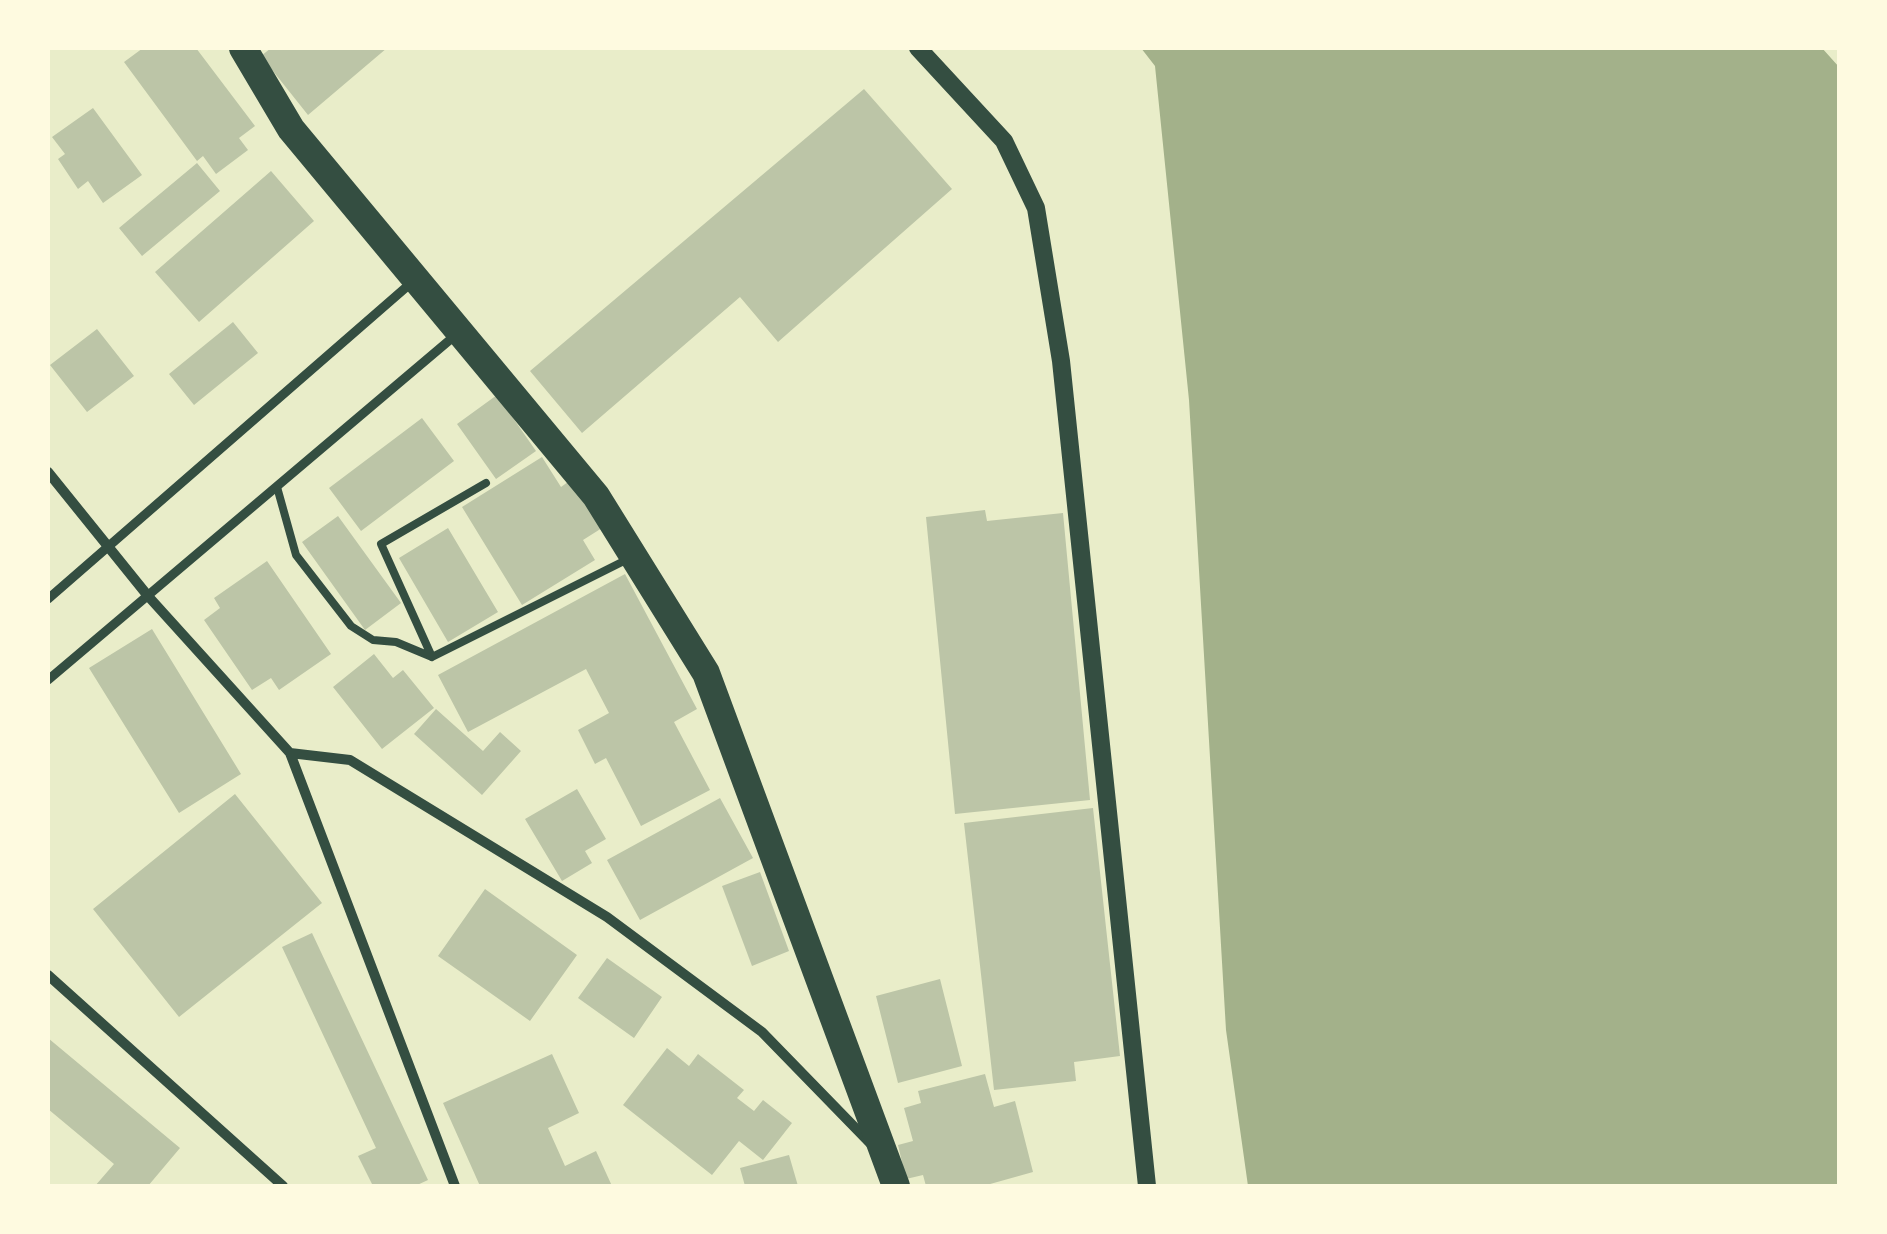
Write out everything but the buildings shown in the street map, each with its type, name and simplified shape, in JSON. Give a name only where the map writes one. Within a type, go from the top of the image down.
[{"type":"highway","points":[[243,48],[291,130],[596,496],[706,673],[896,1186]]},
{"type":"street","points":[[918,48],[1004,141],[1036,208],[1064,380],[1147,1186]]},
{"type":"street","points":[[48,599],[416,278]]},
{"type":"street","points":[[48,680],[460,332]]},
{"type":"street","points":[[48,472],[148,596],[290,753],[455,1186]]},
{"type":"street","points":[[290,753],[350,760],[608,917],[762,1032],[886,1160]]},
{"type":"street","points":[[48,975],[283,1186]]},
{"type":"lane","points":[[432,658],[381,544],[486,483]]},
{"type":"lane","points":[[276,486],[296,555],[350,626],[372,640],[396,642],[432,658]]},
{"type":"lane","points":[[432,658],[634,556]]},
{"type":"shaded area","points":[[1141,48],[1822,48],[1839,67],[1839,1186],[1248,1186],[1226,1030],[1189,400],[1155,66]]}]
